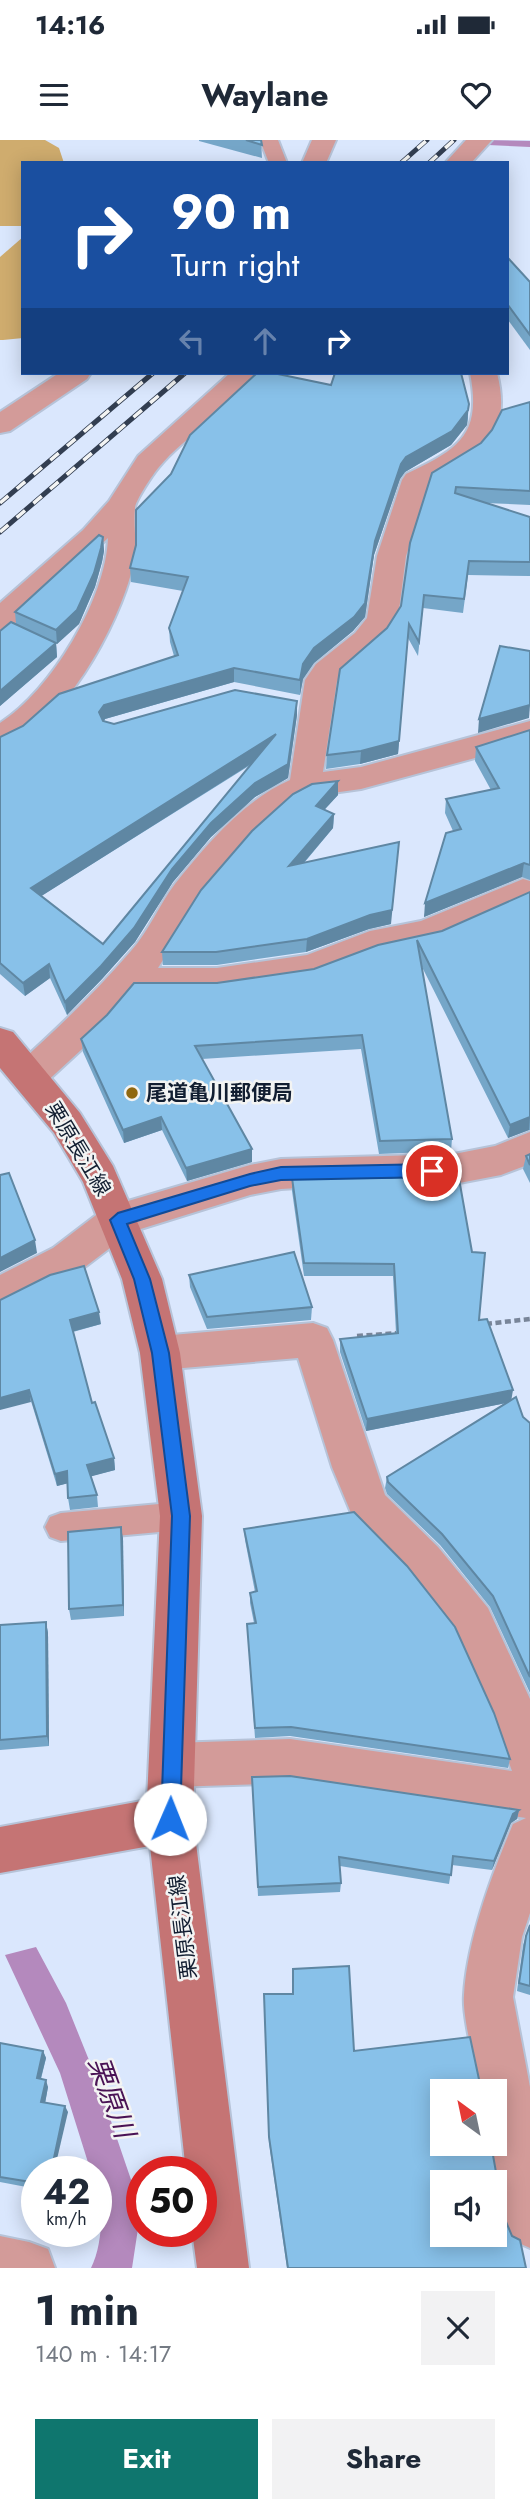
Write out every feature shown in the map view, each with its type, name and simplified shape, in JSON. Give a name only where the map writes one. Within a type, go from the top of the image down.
[{"type":"main road","name":"栗原長江線","points":[[0,1042],[67,1123],[100,1177],[142,1279],[160,1353],[181,1516],[170,1819],[223,2268]]},
{"type":"main road","points":[[0,1850],[170,1819]]},
{"type":"street","points":[[315,161],[324,140]]},
{"type":"street","points":[[459,161],[480,140]]},
{"type":"street","points":[[0,425],[74,375]]},
{"type":"street","points":[[0,620],[93,536],[120,506],[148,462],[244,375]]},
{"type":"street","points":[[305,786],[302,705],[329,668],[374,633],[381,622],[388,595],[388,570],[400,523],[416,480],[449,465],[464,454],[481,433],[488,417],[490,392],[484,375]]},
{"type":"street","points":[[0,738],[34,714],[60,685],[87,640],[110,589],[121,551],[123,528],[120,506]]},
{"type":"street","points":[[30,1075],[93,1017],[146,958],[187,893],[238,835],[279,798],[305,786],[361,778],[530,732]]},
{"type":"street","points":[[125,981],[218,981],[313,967],[370,944],[428,933],[523,891]]},
{"type":"street","points":[[0,1294],[67,1259],[118,1220],[250,1180],[281,1174],[331,1171],[389,1173],[454,1170],[501,1160],[530,1147]]},
{"type":"street","points":[[160,1353],[313,1339],[353,1467],[369,1507],[423,1561],[472,1622],[516,1719],[530,1760]]},
{"type":"street","points":[[172,1765],[290,1761],[530,1796]]},
{"type":"street","points":[[530,1840],[498,1937],[488,1997],[530,2222]]},
{"type":"street","points":[[0,2262],[29,2268]]},
{"type":"lane","points":[[269,140],[277,161]]},
{"type":"lane","points":[[61,1527],[181,1516]]},
{"type":"path","points":[[475,1326],[530,1319]]},
{"type":"path","points":[[313,1339],[402,1333]]},
{"type":"shaded area","points":[[0,140],[45,140],[59,148],[63,161],[21,161],[21,226],[0,226]]},
{"type":"shaded area","points":[[21,239],[21,338],[0,340],[0,257]]},
{"type":"shaded area","points":[[36,1947],[66,2003],[97,2080],[126,2165],[126,2247],[135,2247],[132,2268],[91,2268],[98,2247],[112,2247],[112,2156],[86,2156],[60,2073],[5,1955]]},
{"type":"building","points":[[246,140],[261,140],[262,145]]},
{"type":"building","points":[[509,259],[530,282],[530,335],[509,306]]},
{"type":"building","points":[[255,375],[283,375],[331,385],[334,375],[462,375],[468,410],[452,431],[406,457],[401,464],[375,541],[365,603],[354,617],[314,648],[303,664],[300,680],[234,668],[104,705],[99,712],[103,721],[114,724],[235,690],[297,701],[288,764],[255,783],[211,823],[172,869],[134,928],[65,1002],[49,964],[23,983],[0,963],[0,737],[23,726],[59,694],[178,655],[169,628],[188,577],[130,568],[136,545],[136,510],[171,474],[190,435]],"holes":[[[276,734],[103,944],[31,888]]]},
{"type":"building","points":[[530,402],[530,491],[456,487],[455,493],[530,517],[530,562],[469,561],[464,599],[424,595],[419,642],[409,624],[399,741],[361,751],[327,755],[340,669],[387,628],[401,606],[410,543],[432,473],[481,443],[492,430],[502,410]]},
{"type":"building","points":[[99,535],[103,537],[94,573],[77,610],[56,630],[15,612]]},
{"type":"building","points":[[11,622],[56,643],[0,691],[0,631]]},
{"type":"building","points":[[500,646],[530,651],[530,705],[479,719]]},
{"type":"building","points":[[530,730],[530,865],[524,863],[425,903],[446,833],[461,829],[446,799],[499,788],[476,747]]},
{"type":"building","points":[[338,781],[316,806],[334,814],[289,866],[399,842],[392,910],[370,915],[307,939],[216,952],[162,952],[201,890],[252,831],[293,794],[312,784]]},
{"type":"building","points":[[530,892],[530,1117],[510,1125],[417,940],[452,1139],[380,1141],[362,1035],[195,1046],[252,1149],[186,1168],[161,1117],[123,1130],[81,1039],[107,1015],[134,983],[217,983],[314,969],[378,945],[442,931]]},
{"type":"building","points":[[9,1173],[35,1240],[0,1258],[0,1175]]},
{"type":"building","points":[[458,1173],[472,1252],[485,1253],[479,1320],[487,1319],[513,1390],[367,1419],[340,1339],[398,1333],[394,1264],[304,1263],[292,1178],[390,1178]]},
{"type":"building","points":[[294,1252],[312,1307],[207,1317],[189,1275]]},
{"type":"building","points":[[84,1266],[99,1312],[70,1320],[92,1403],[95,1402],[114,1458],[87,1465],[97,1495],[68,1498],[67,1471],[55,1474],[29,1390],[0,1398],[0,1300],[50,1275]]},
{"type":"building","points":[[516,1397],[523,1417],[530,1423],[530,1677],[493,1596],[442,1534],[388,1482],[387,1477]]},
{"type":"building","points":[[354,1512],[407,1566],[455,1627],[494,1713],[510,1759],[291,1727],[255,1728],[247,1624],[256,1623],[250,1593],[257,1591],[244,1529]]},
{"type":"building","points":[[121,1527],[123,1605],[69,1609],[68,1532]]},
{"type":"building","points":[[46,1622],[47,1736],[0,1740],[0,1625]]},
{"type":"building","points":[[290,1776],[519,1810],[513,1814],[494,1861],[453,1856],[451,1875],[339,1857],[341,1883],[258,1887],[252,1777]]},
{"type":"building","points":[[530,1925],[530,1986],[519,1983]]},
{"type":"building","points":[[349,1966],[354,2051],[470,2037],[479,2079],[430,2079],[430,2156],[493,2156],[496,2170],[430,2170],[430,2247],[507,2247],[507,2224],[512,2236],[520,2240],[526,2268],[288,2268],[269,2137],[264,1994],[293,1994],[293,1969]]},
{"type":"building","points":[[0,2043],[43,2051],[37,2078],[46,2080],[41,2102],[65,2106],[54,2156],[21,2156],[21,2180],[0,2177]]},
{"type":"waterway","points":[[488,142],[530,144]]},
{"type":"railway","points":[[403,161],[427,140]]},
{"type":"railway","points":[[431,161],[454,140]]},
{"type":"railway","points":[[0,503],[151,375]]},
{"type":"railway","points":[[0,532],[183,375]]},
{"type":"place","name":"尾道亀川郵便局","points":[[132,1093]]},
{"type":"route","points":[[170,1819],[181,1516],[160,1353],[142,1279],[118,1220],[250,1180],[281,1174],[432,1171]]},
{"type":"water label","name":"栗原川","points":[[112,2097]]}]
